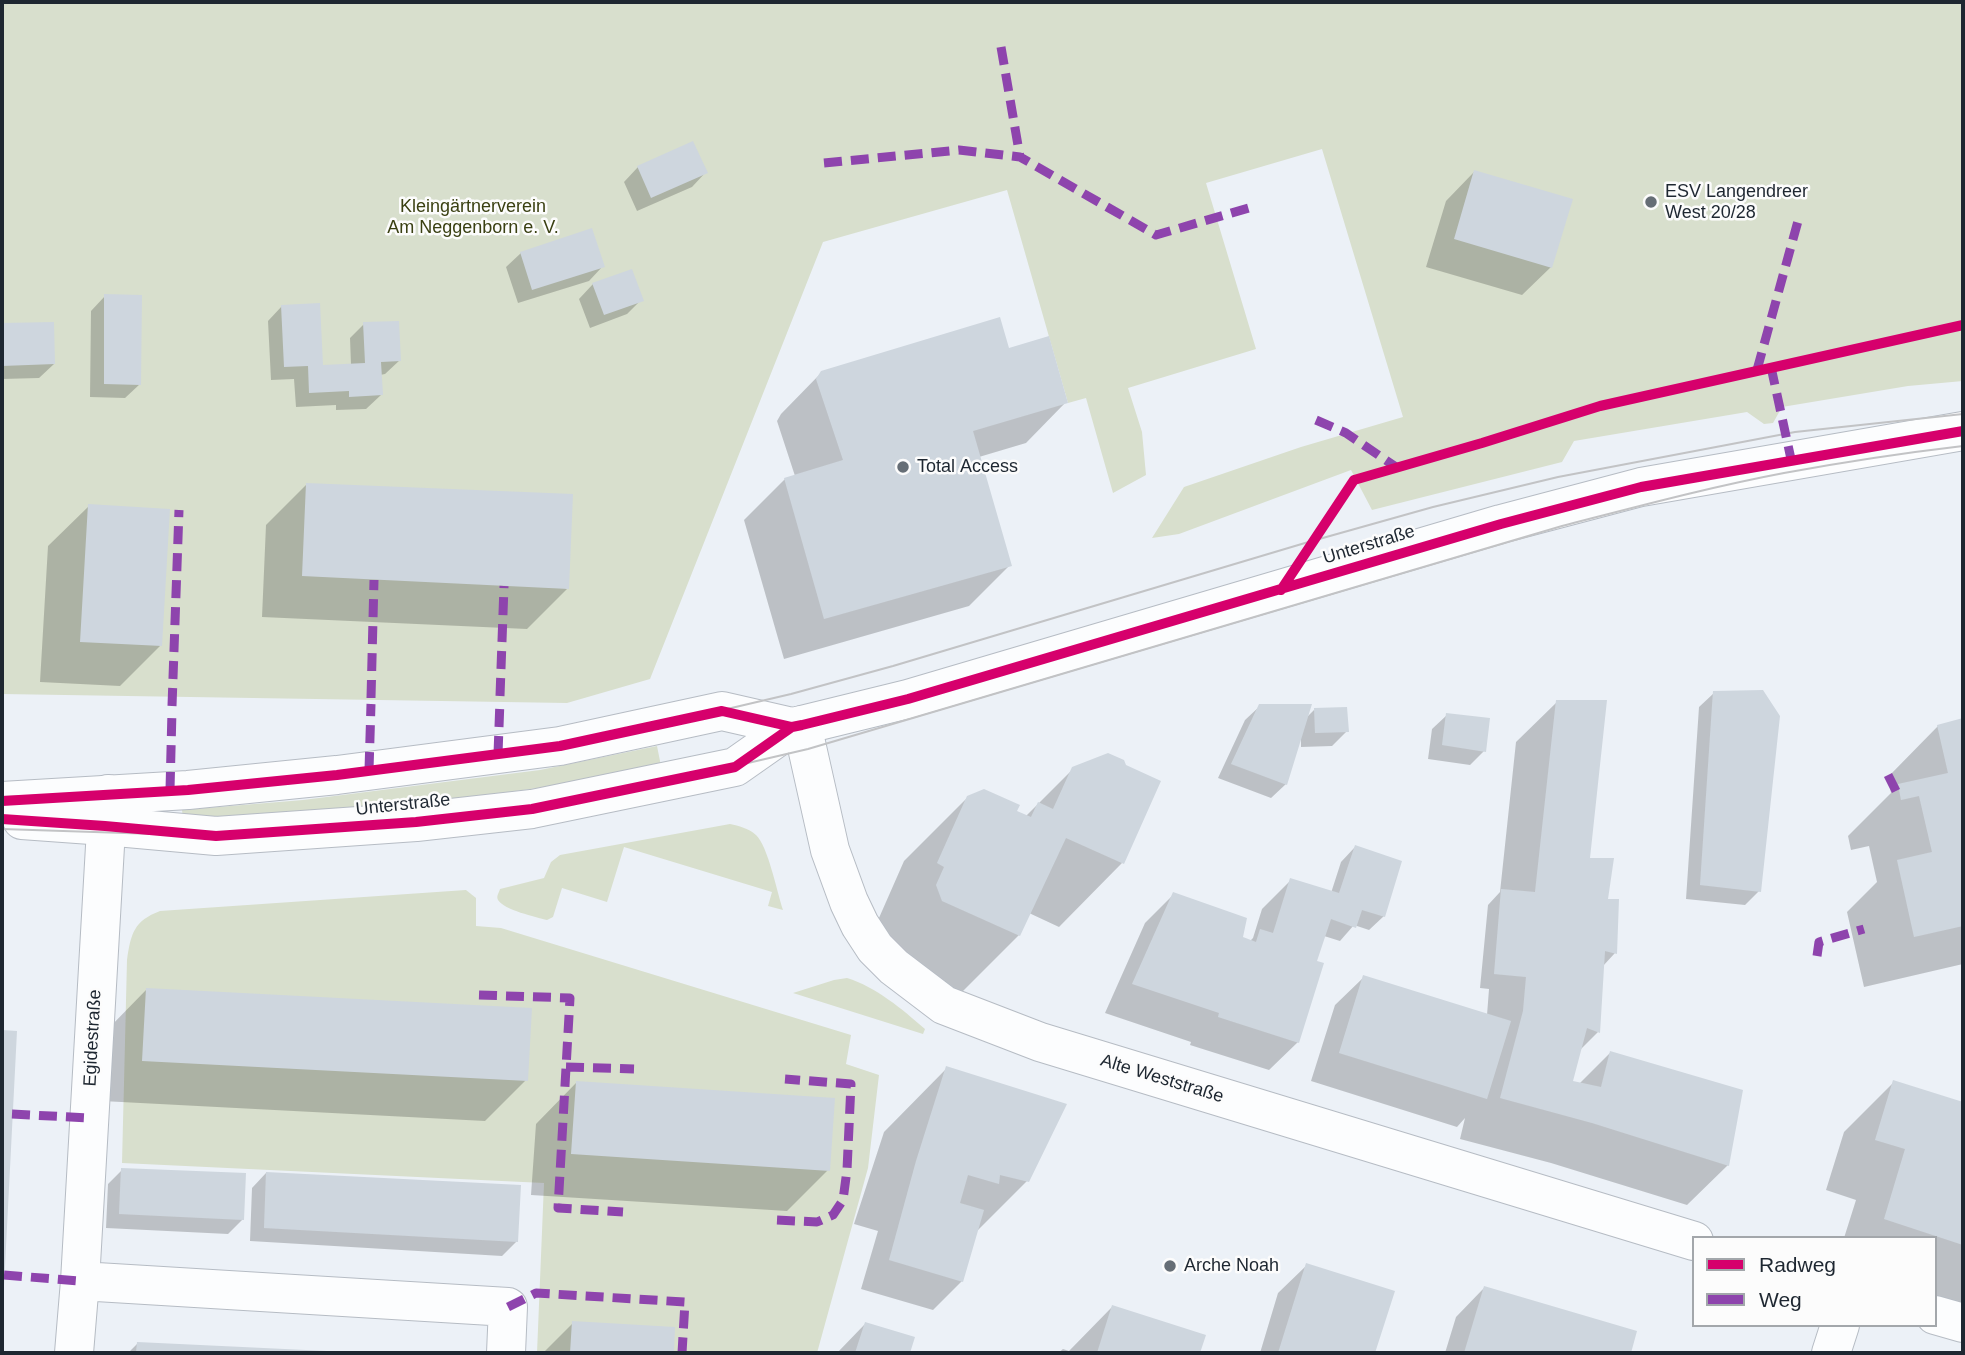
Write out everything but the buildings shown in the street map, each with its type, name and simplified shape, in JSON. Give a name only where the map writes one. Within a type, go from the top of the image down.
[{"type":"main road","name":"Unterstraße","points":[[2,801],[106,810],[216,836],[416,822],[531,809],[735,767],[797,726],[908,699],[1501,524],[1641,486],[1963,430]]},
{"type":"main road","name":"Unterstraße","points":[[2,819],[106,810],[187,790],[337,775],[560,746],[722,711],[797,726]]},
{"type":"main road","name":"Alte Weststraße","points":[[797,726],[831,850],[860,925],[875,948],[894,967],[944,1005],[1040,1042],[1692,1240]]},
{"type":"main road","name":"Egidestraße","points":[[74,1353],[106,810]]},
{"type":"main road","points":[[80,1281],[508,1307],[506,1353]]},
{"type":"main road","points":[[1937,1316],[1963,1323]]},
{"type":"main road","points":[[1831,1353],[1839,1327]]},
{"type":"green space","name":"Kleingärtnerverein Am Neggenborn e. V.","points":[[2,2],[1963,2],[1963,381],[1908,386],[1782,407],[1773,423],[1764,424],[1747,412],[1574,441],[1562,462],[1372,510],[1351,470],[1179,534],[1152,538],[1184,487],[1301,447],[1403,417],[1322,149],[1206,183],[1256,349],[1128,388],[1142,432],[1146,475],[1113,493],[1086,398],[1068,403],[1007,190],[823,242],[650,679],[567,703],[2,694]]},
{"type":"green space","points":[[657,746],[661,766],[545,787],[364,808],[183,819],[182,810],[303,800],[540,770]]},
{"type":"green space","points":[[730,824],[750,831],[760,841],[783,910],[768,906],[772,892],[624,847],[607,902],[562,888],[553,917],[547,920],[513,910],[497,899],[500,889],[544,878],[551,862],[560,855]]},
{"type":"green space","points":[[466,890],[476,898],[476,926],[501,928],[851,1035],[846,1064],[879,1075],[868,1168],[817,1353],[537,1353],[544,1183],[122,1163],[127,960],[132,935],[144,919],[160,911]]},
{"type":"green space","points":[[847,978],[868,987],[898,1006],[925,1029],[923,1034],[793,993]]},
{"type":"tram line","points":[[2,797],[188,790],[337,775],[560,746],[612,736],[791,694],[1305,543],[1433,507],[1558,477],[1795,432],[1963,414]]},
{"type":"tram line","points":[[2,829],[216,836],[416,822],[532,809],[808,749],[1562,526],[1784,473],[1963,446]]},
{"type":"marked path","points":[[1001,47],[1020,157]]},
{"type":"marked path","points":[[824,163],[959,150],[1020,157],[1156,235],[1252,207]]},
{"type":"marked path","points":[[1757,370],[1798,221]]},
{"type":"marked path","points":[[1771,367],[1791,459]]},
{"type":"marked path","points":[[1316,420],[1346,433],[1396,467]]},
{"type":"marked path","points":[[172,706],[179,510]]},
{"type":"marked path","points":[[371,698],[374,580]]},
{"type":"marked path","points":[[500,696],[504,586]]},
{"type":"marked path","points":[[498,754],[500,700]]},
{"type":"marked path","points":[[369,770],[371,704]]},
{"type":"marked path","points":[[170,790],[172,710]]},
{"type":"marked path","points":[[1888,775],[1896,791]]},
{"type":"marked path","points":[[1817,956],[1819,942],[1864,929]]},
{"type":"marked path","points":[[479,995],[570,998],[558,1208],[623,1212]]},
{"type":"marked path","points":[[566,1067],[634,1069]]},
{"type":"marked path","points":[[777,1220],[817,1222],[833,1215],[843,1200],[847,1170],[851,1084],[785,1079]]},
{"type":"marked path","points":[[12,1114],[88,1118]]},
{"type":"marked path","points":[[4,1275],[80,1281]]},
{"type":"marked path","points":[[508,1307],[536,1293],[685,1302],[682,1353]]},
{"type":"cycle path","points":[[1281,590],[1354,480],[1600,406],[1963,325]]},
{"type":"cycle path","points":[[2,801],[188,790],[337,775],[560,746],[722,711],[792,727],[908,699],[1501,524],[1641,487],[1963,431]]},
{"type":"cycle path","points":[[2,819],[216,836],[416,822],[532,809],[735,767],[792,727]]},
{"type":"place","name":"ESV Langendreer West 20/28","points":[[1651,202]]},
{"type":"place","name":"Total Access","points":[[903,467]]},
{"type":"place","name":"Arche Noah","points":[[1170,1266]]}]
